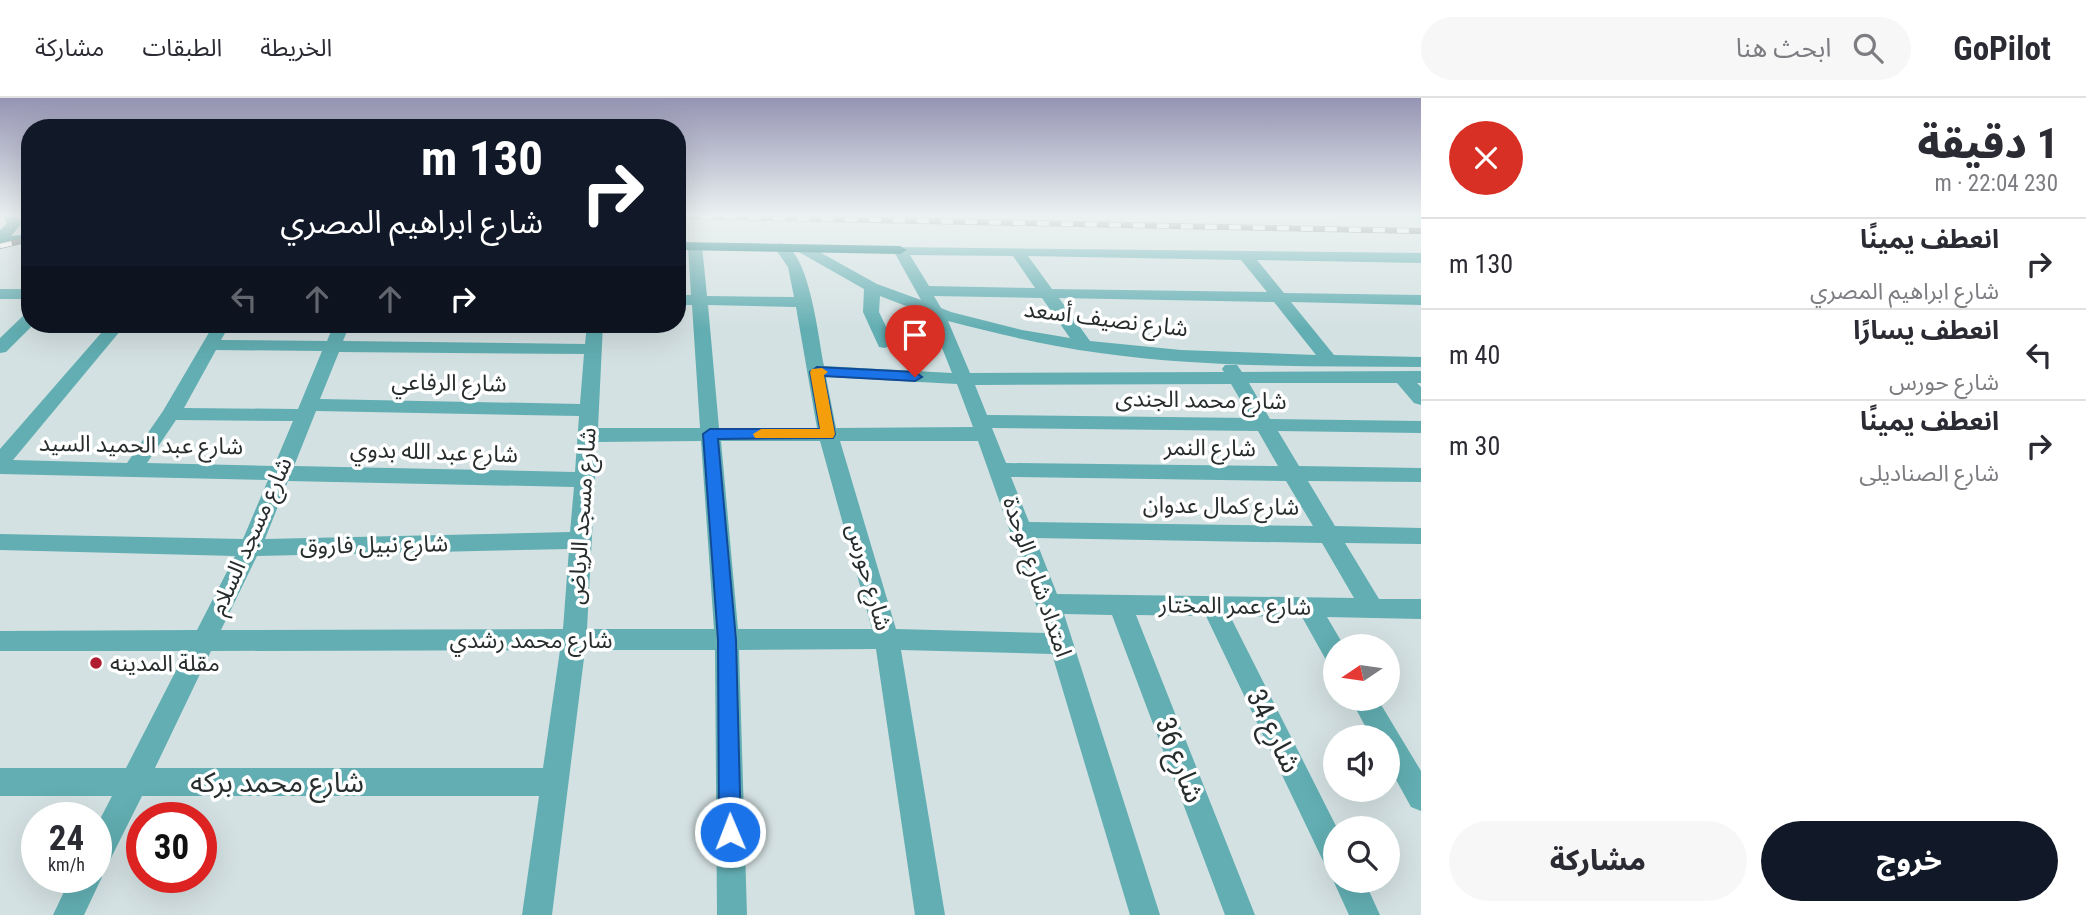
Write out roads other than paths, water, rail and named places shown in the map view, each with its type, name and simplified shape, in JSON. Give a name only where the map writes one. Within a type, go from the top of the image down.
[{"type":"street","points":[[686,253],[688,300],[710,434],[727,640],[732,915]]},
{"type":"street","name":"شارع حورس","points":[[792,253],[828,434],[887,639],[930,915]]},
{"type":"street","name":"شارع نصيف أسعد","points":[[801,253],[872,289],[936,313],[1005,331],[1084,345],[1223,356],[1421,362]]},
{"type":"street","name":"امتداد شارع الوحدة","points":[[902,253],[936,313],[964,379],[1049,604],[1145,915]]},
{"type":"street","points":[[1018,253],[1084,345]]},
{"type":"street","points":[[1032,253],[1421,258]]},
{"type":"street","points":[[1245,255],[1329,360]]},
{"type":"street","points":[[872,289],[872,312],[885,343]]},
{"type":"street","points":[[923,291],[1421,300]]},
{"type":"street","points":[[0,294],[21,294]]},
{"type":"street","points":[[688,300],[804,302]]},
{"type":"street","points":[[0,348],[21,327]]},
{"type":"street","points":[[1,465],[111,333]]},
{"type":"street","points":[[132,470],[172,414],[217,333]]},
{"type":"street","name":"شارع مسجد السلام","points":[[112,826],[250,548],[338,333]]},
{"type":"street","name":"شارع مسجد الرياض","points":[[537,915],[574,640],[594,333]]},
{"type":"street","points":[[211,345],[593,349]]},
{"type":"street","points":[[1223,356],[1372,608]]},
{"type":"street","points":[[817,372],[964,379],[1421,377]]},
{"type":"street","points":[[1401,376],[1421,399]]},
{"type":"street","name":"شارع الرفاعي","points":[[172,414],[307,410],[589,410]]},
{"type":"street","name":"شارع محمد الجندى","points":[[587,435],[828,434],[982,428],[1264,425],[1421,427]]},
{"type":"street","name":"شارع عبد الحميد السيد","points":[[1,465],[6,468],[281,472]]},
{"type":"street","name":"شارع النمر","points":[[998,470],[1421,475]]},
{"type":"street","name":"شارع عبد الله بدوي","points":[[281,472],[584,480]]},
{"type":"street","name":"شارع كمال عدوان","points":[[1021,530],[1421,536]]},
{"type":"street","name":"شارع نبيل فاروق","points":[[0,542],[250,548],[580,540]]},
{"type":"street","name":"شارع عمر المختار","points":[[1049,604],[1372,608],[1418,613]]},
{"type":"street","name":"شارع 36","points":[[1120,605],[1240,915]]},
{"type":"street","name":"شارع 34","points":[[1213,606],[1323,831]]},
{"type":"street","points":[[1309,608],[1324,634]]},
{"type":"street","name":"شارع محمد رشدي","points":[[0,641],[887,639],[1061,644]]},
{"type":"street","points":[[1400,761],[1421,797]]},
{"type":"street","name":"شارع محمد بركه","points":[[0,782],[555,782]]},
{"type":"street","points":[[68,915],[79,893]]},
{"type":"street","points":[[1354,893],[1365,915]]},
{"type":"place","name":"مقلة المدينه","points":[[96,663]]}]
